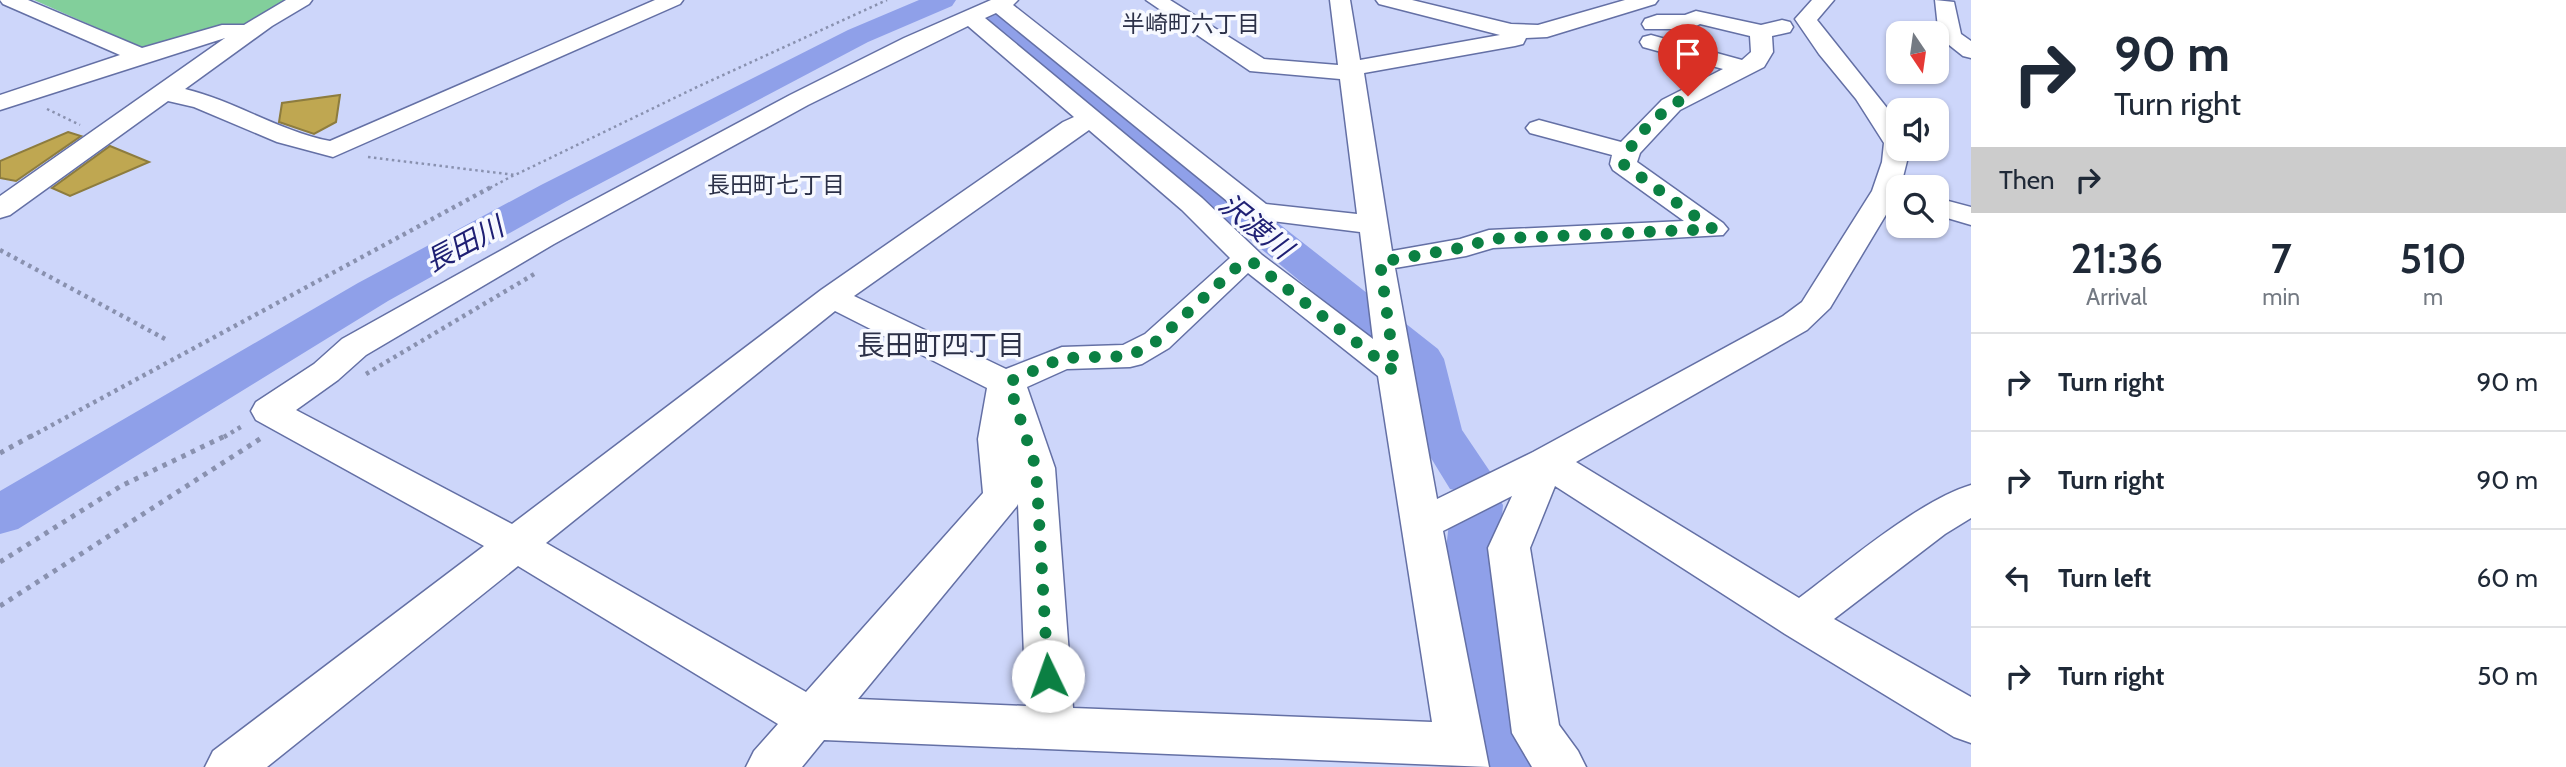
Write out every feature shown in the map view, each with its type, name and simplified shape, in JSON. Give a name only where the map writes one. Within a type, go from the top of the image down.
[{"type":"street","points":[[10,0],[141,56]]},
{"type":"street","points":[[0,209],[249,31],[302,0]]},
{"type":"street","points":[[163,93],[197,97],[278,135],[312,146],[333,149],[673,0]]},
{"type":"street","points":[[1156,0],[1258,65],[1352,71],[1515,39]]},
{"type":"street","points":[[1340,0],[1352,71],[1380,262],[1391,347],[1462,756],[1051,728],[810,718],[513,543],[279,416],[354,347],[544,238],[799,100],[1003,2],[1010,12],[1258,212],[1374,225]]},
{"type":"street","points":[[1386,0],[1511,30],[1539,32],[1648,0]]},
{"type":"street","points":[[1824,0],[1806,19],[1889,127],[1897,143],[1894,175]]},
{"type":"street","points":[[1971,9],[1941,1],[1950,37],[1971,51]]},
{"type":"street","points":[[968,17],[1192,204],[1251,261],[1391,347]]},
{"type":"street","points":[[1744,68],[1652,33],[1665,20],[1690,22],[1696,18],[1761,32],[1810,24]]},
{"type":"street","points":[[11,99],[222,32],[249,31]]},
{"type":"street","points":[[1380,262],[1466,247],[1489,239],[1713,229],[1623,164],[1627,151],[1671,105],[1756,62],[1762,52],[1761,32]]},
{"type":"street","points":[[230,767],[513,543],[832,297],[1072,127],[1091,120]]},
{"type":"street","points":[[1539,128],[1627,151]]},
{"type":"street","points":[[1423,523],[1546,462],[1795,323],[1814,308],[1886,203]]},
{"type":"street","points":[[1949,210],[1971,216]]},
{"type":"street","points":[[771,767],[810,718],[1003,496],[997,439],[1002,392],[1009,384],[1062,358],[1130,356],[1157,341],[1239,265],[1251,261]]},
{"type":"street","points":[[832,297],[1009,384],[1036,468],[1051,728]]},
{"type":"street","points":[[1546,462],[1800,621],[1971,722]]},
{"type":"street","points":[[1546,462],[1509,548],[1536,733],[1561,767]]},
{"type":"street","points":[[1800,621],[1931,523],[1971,499]]},
{"type":"path","points":[[0,453],[515,175],[695,88],[887,0]]},
{"type":"path","points":[[11,99],[76,124],[113,129]]},
{"type":"path","points":[[333,149],[369,157],[515,175]]},
{"type":"path","points":[[0,250],[167,340]]},
{"type":"path","points":[[359,379],[536,272]]},
{"type":"path","points":[[0,562],[121,486],[279,416]]},
{"type":"path","points":[[0,606],[279,416]]},
{"type":"green space","points":[[34,0],[288,0],[250,25],[145,49]]},
{"type":"building","points":[[340,95],[336,122],[314,134],[279,122],[282,103]]},
{"type":"building","points":[[68,132],[81,136],[16,181],[0,178],[0,161]]},
{"type":"building","points":[[110,146],[149,162],[70,196],[52,188]]},
{"type":"waterway","name":"長田川","points":[[0,515],[373,292],[554,193],[858,36],[942,0]]},
{"type":"waterway","name":"沢渡川","points":[[990,13],[999,17],[1422,359],[1439,432],[1468,476]]},
{"type":"waterway","name":"沢渡川","points":[[1477,505],[1470,576],[1504,767]]},
{"type":"district","name":"半崎町六丁目","points":[[1191,24]]},
{"type":"district","name":"長田町七丁目","points":[[776,185]]},
{"type":"district","name":"長田町四丁目","points":[[941,345]]},
{"type":"route","points":[[1048,676],[1036,468],[1009,384],[1013,380],[1062,358],[1130,356],[1157,341],[1239,265],[1251,261],[1395,372],[1380,262],[1466,247],[1489,239],[1713,229],[1623,164],[1627,151],[1671,105],[1688,96]]}]
